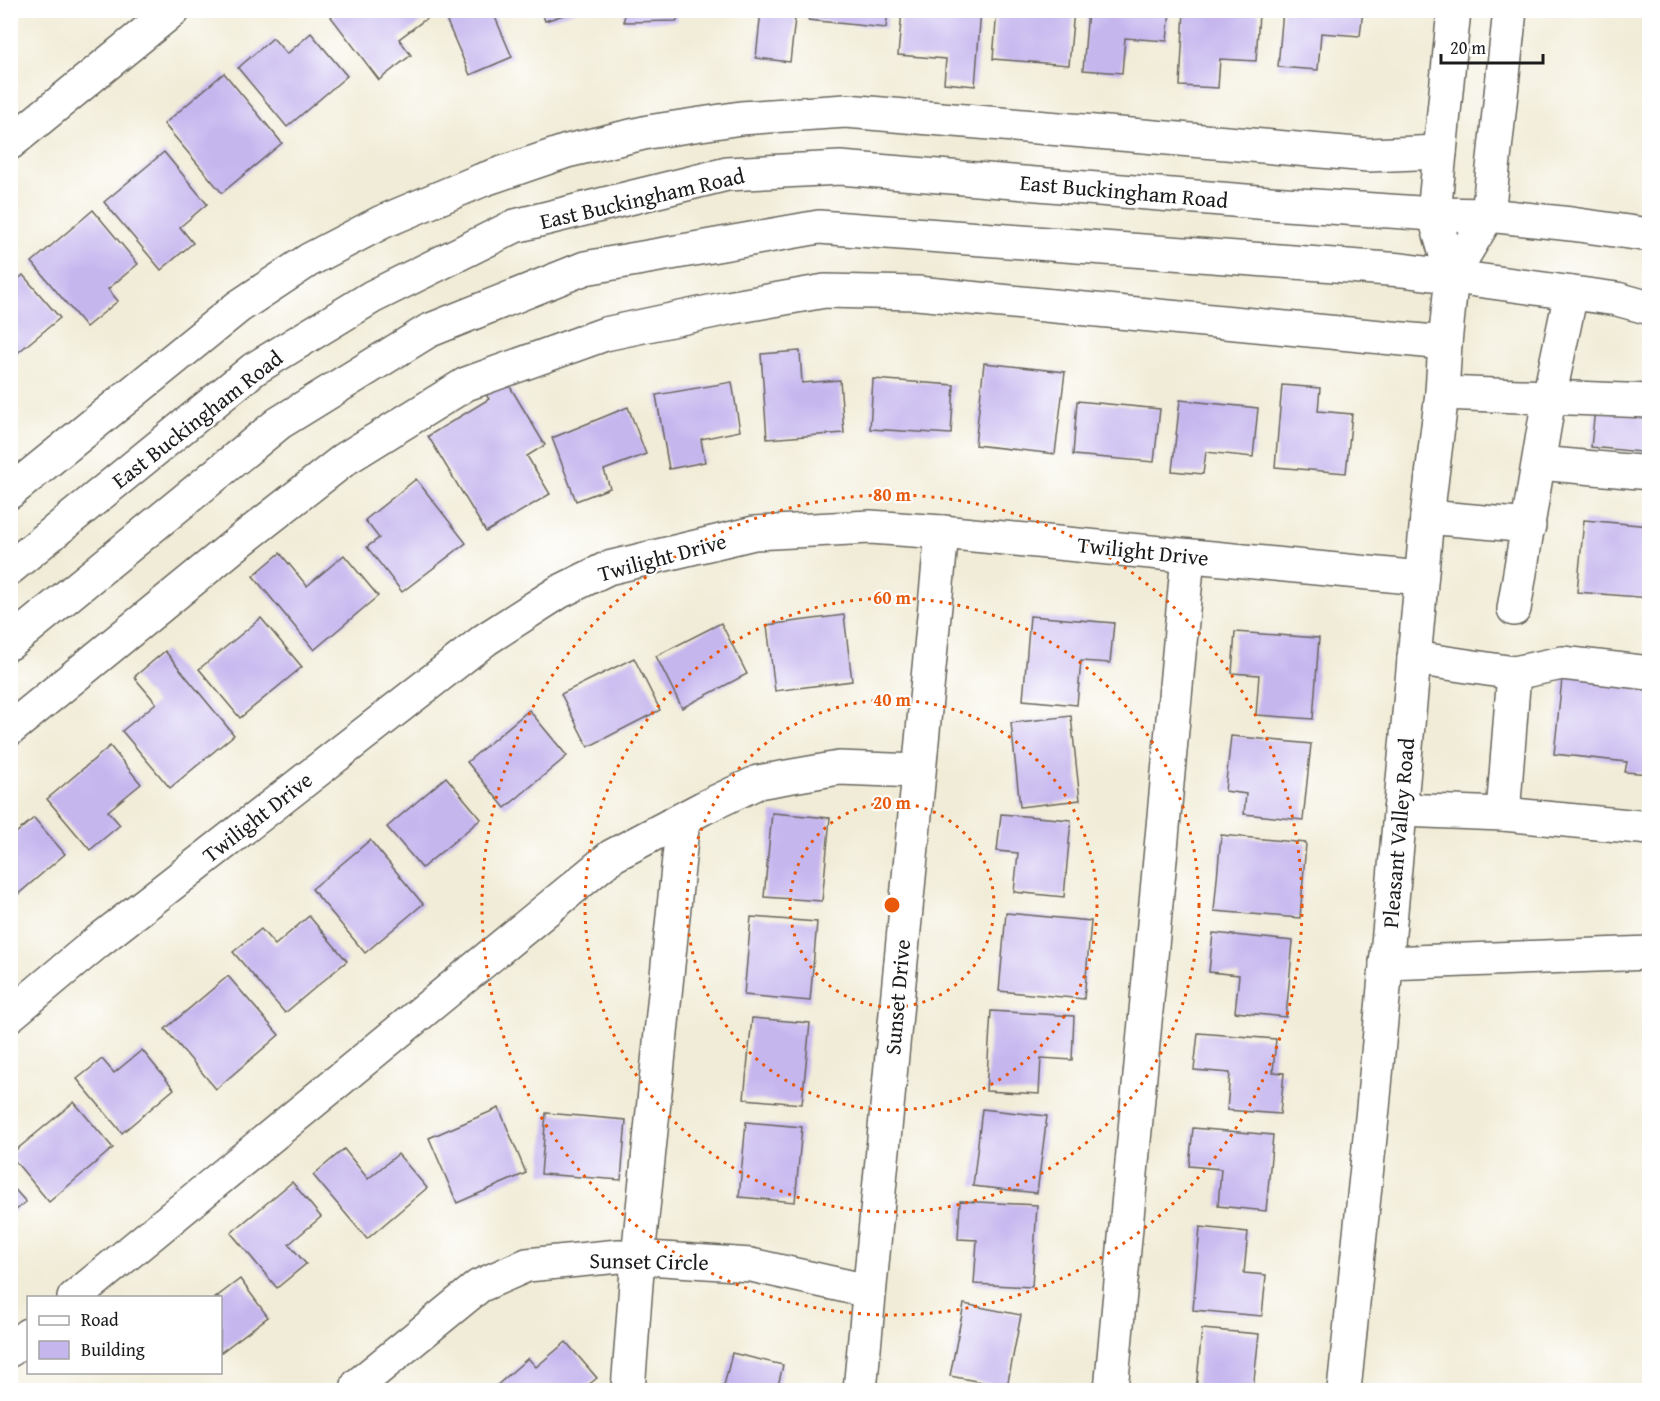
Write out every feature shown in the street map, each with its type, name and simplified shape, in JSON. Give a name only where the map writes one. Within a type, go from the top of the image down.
[{"type":"street","points":[[10,143],[173,10]]},
{"type":"street","name":"Pleasant Valley Road","points":[[1344,1390],[1452,275],[1434,214],[1454,10]]},
{"type":"street","name":"Pleasant Valley Road","points":[[1452,275],[1488,215],[1510,10]]},
{"type":"street","points":[[10,492],[238,307],[309,260],[393,217],[482,180],[567,151],[648,132],[741,118],[846,111],[1369,155],[1440,152]]},
{"type":"street","name":"East Buckingham Road","points":[[10,568],[254,369],[372,297],[515,226],[727,174],[840,168],[1258,202],[1434,214],[1488,215],[1650,235]]},
{"type":"street","points":[[10,643],[279,423],[428,331],[585,268],[819,227],[1163,251],[1452,275],[1617,299],[1650,308]]},
{"type":"street","points":[[10,729],[235,545],[345,459],[466,384],[605,334],[728,308],[825,291],[916,293],[1445,343]]},
{"type":"street","points":[[1514,609],[1549,398],[1571,293]]},
{"type":"street","points":[[1442,393],[1650,401]]},
{"type":"street","points":[[1539,463],[1650,473]]},
{"type":"street","points":[[1427,517],[1529,526]]},
{"type":"street","name":"Twilight Drive","points":[[10,1015],[96,943],[486,639],[559,592],[608,568],[754,533],[870,527],[1421,578]]},
{"type":"street","name":"Sunset Drive","points":[[860,1390],[942,532]]},
{"type":"street","points":[[1110,1390],[1188,556]]},
{"type":"street","points":[[1414,658],[1514,673],[1562,663],[1650,673]]},
{"type":"street","points":[[1503,814],[1514,673]]},
{"type":"street","points":[[76,1296],[612,856],[758,782],[839,768],[918,771]]},
{"type":"street","points":[[1400,810],[1503,814],[1650,828]]},
{"type":"street","points":[[628,1390],[638,1257],[683,819]]},
{"type":"street","points":[[1386,963],[1650,953]]},
{"type":"street","name":"Sunset Circle","points":[[358,1385],[479,1286],[527,1264],[619,1256],[751,1265],[868,1292]]},
{"type":"street","points":[[10,1350],[27,1336]]},
{"type":"building","points":[[340,10],[427,10],[431,15],[399,39],[411,55],[379,80],[331,17]]},
{"type":"building","points":[[442,10],[492,10],[512,57],[470,75]]},
{"type":"building","points":[[541,10],[576,10],[576,11],[545,21]]},
{"type":"building","points":[[624,10],[677,10],[677,21],[624,22]]},
{"type":"building","points":[[761,10],[796,10],[790,62],[756,58]]},
{"type":"building","points":[[809,10],[888,10],[886,28],[808,20]]},
{"type":"building","points":[[922,10],[981,10],[975,86],[944,83],[946,59],[898,55],[902,11],[922,13]]},
{"type":"building","points":[[997,10],[1074,10],[1069,65],[993,59]]},
{"type":"building","points":[[1088,10],[1170,10],[1167,41],[1125,38],[1122,73],[1083,70]]},
{"type":"building","points":[[1184,10],[1259,13],[1256,61],[1220,59],[1218,88],[1180,86]]},
{"type":"building","points":[[1283,10],[1363,10],[1360,36],[1321,33],[1318,70],[1278,67]]},
{"type":"building","points":[[311,33],[347,76],[287,127],[238,68],[273,38],[287,54]]},
{"type":"building","points":[[224,73],[282,143],[222,193],[164,124]]},
{"type":"building","points":[[164,152],[207,204],[180,227],[193,243],[161,270],[104,202]]},
{"type":"building","points":[[93,210],[138,264],[108,289],[118,301],[86,327],[32,262]]},
{"type":"building","points":[[23,275],[60,318],[10,359],[10,286]]},
{"type":"building","points":[[800,351],[802,383],[840,380],[844,433],[767,439],[761,354]]},
{"type":"building","points":[[984,363],[1065,372],[1055,454],[975,445]]},
{"type":"building","points":[[873,379],[954,385],[951,434],[870,429]]},
{"type":"building","points":[[506,380],[545,445],[527,456],[550,494],[486,532],[428,436],[489,399],[485,393]]},
{"type":"building","points":[[732,382],[740,431],[701,439],[705,462],[669,469],[656,395]]},
{"type":"building","points":[[1282,385],[1320,388],[1318,411],[1352,414],[1346,473],[1275,467]]},
{"type":"building","points":[[1180,400],[1258,408],[1253,457],[1206,452],[1203,474],[1172,471]]},
{"type":"building","points":[[1077,401],[1160,409],[1154,462],[1073,455]]},
{"type":"building","points":[[628,407],[646,454],[604,470],[610,488],[576,501],[552,438]]},
{"type":"building","points":[[1595,409],[1650,414],[1650,453],[1591,447]]},
{"type":"building","points":[[416,479],[466,543],[402,592],[367,547],[379,538],[365,520]]},
{"type":"building","points":[[1584,520],[1650,526],[1650,598],[1577,592]]},
{"type":"building","points":[[280,553],[307,586],[344,555],[378,596],[314,650],[253,576]]},
{"type":"building","points":[[844,615],[852,681],[775,691],[767,625]]},
{"type":"building","points":[[1030,616],[1114,623],[1110,663],[1081,661],[1077,705],[1023,700]]},
{"type":"building","points":[[261,618],[302,667],[240,718],[199,669]]},
{"type":"building","points":[[721,623],[747,674],[682,708],[656,656]]},
{"type":"building","points":[[1235,632],[1319,638],[1313,719],[1256,715],[1259,675],[1232,673]]},
{"type":"building","points":[[165,651],[234,735],[170,788],[122,731],[156,703],[134,677]]},
{"type":"building","points":[[634,658],[660,710],[588,747],[561,694]]},
{"type":"building","points":[[1563,670],[1650,686],[1650,774],[1625,772],[1627,762],[1554,754]]},
{"type":"building","points":[[529,710],[567,756],[505,808],[467,762]]},
{"type":"building","points":[[1071,716],[1080,800],[1020,807],[1011,723]]},
{"type":"building","points":[[1231,736],[1311,744],[1303,820],[1244,814],[1246,794],[1225,791]]},
{"type":"building","points":[[110,746],[141,784],[108,811],[120,825],[90,850],[47,799]]},
{"type":"building","points":[[446,777],[481,819],[422,868],[387,827]]},
{"type":"building","points":[[772,813],[830,818],[822,901],[764,897]]},
{"type":"building","points":[[1001,814],[1071,820],[1064,897],[1014,892],[1018,853],[997,851]]},
{"type":"building","points":[[34,818],[65,854],[10,901],[10,838]]},
{"type":"building","points":[[1221,835],[1306,843],[1300,918],[1214,911]]},
{"type":"building","points":[[370,840],[423,904],[365,953],[312,889]]},
{"type":"building","points":[[1006,913],[1091,921],[1084,999],[999,991]]},
{"type":"building","points":[[309,916],[347,961],[285,1013],[233,952],[261,929],[275,945]]},
{"type":"building","points":[[751,917],[817,922],[810,1001],[744,995]]},
{"type":"building","points":[[1213,933],[1293,941],[1286,1017],[1235,1012],[1239,975],[1209,972]]},
{"type":"building","points":[[228,976],[279,1035],[216,1089],[165,1029]]},
{"type":"building","points":[[991,1011],[1074,1016],[1072,1060],[1041,1058],[1039,1094],[986,1091]]},
{"type":"building","points":[[752,1018],[810,1023],[802,1104],[744,1099]]},
{"type":"building","points":[[1198,1033],[1276,1039],[1273,1072],[1284,1073],[1280,1114],[1227,1110],[1230,1073],[1194,1070]]},
{"type":"building","points":[[142,1050],[174,1089],[122,1133],[77,1079],[102,1059],[114,1073]]},
{"type":"building","points":[[74,1102],[113,1148],[49,1202],[10,1155]]},
{"type":"building","points":[[499,1108],[526,1173],[457,1203],[429,1138]]},
{"type":"building","points":[[982,1109],[1047,1116],[1037,1193],[973,1186]]},
{"type":"building","points":[[546,1113],[626,1120],[621,1180],[541,1174]]},
{"type":"building","points":[[746,1122],[802,1127],[795,1202],[739,1197]]},
{"type":"building","points":[[1193,1128],[1273,1135],[1266,1211],[1218,1206],[1221,1169],[1189,1166]]},
{"type":"building","points":[[344,1149],[368,1179],[398,1154],[427,1188],[367,1239],[313,1175]]},
{"type":"building","points":[[292,1182],[321,1217],[289,1244],[306,1264],[277,1288],[231,1233]]},
{"type":"building","points":[[10,1184],[26,1202],[10,1215]]},
{"type":"building","points":[[960,1201],[1037,1205],[1032,1287],[974,1284],[977,1240],[958,1239]]},
{"type":"building","points":[[1200,1227],[1248,1232],[1244,1273],[1266,1275],[1262,1316],[1193,1310]]},
{"type":"building","points":[[240,1279],[268,1317],[222,1352],[222,1296],[218,1296]]},
{"type":"building","points":[[964,1304],[1021,1315],[1007,1387],[950,1376]]},
{"type":"building","points":[[1202,1329],[1259,1334],[1253,1390],[1196,1390]]},
{"type":"building","points":[[566,1342],[597,1378],[582,1390],[498,1390],[495,1387],[528,1358],[536,1367]]},
{"type":"building","points":[[732,1353],[783,1365],[777,1390],[723,1390]]}]
